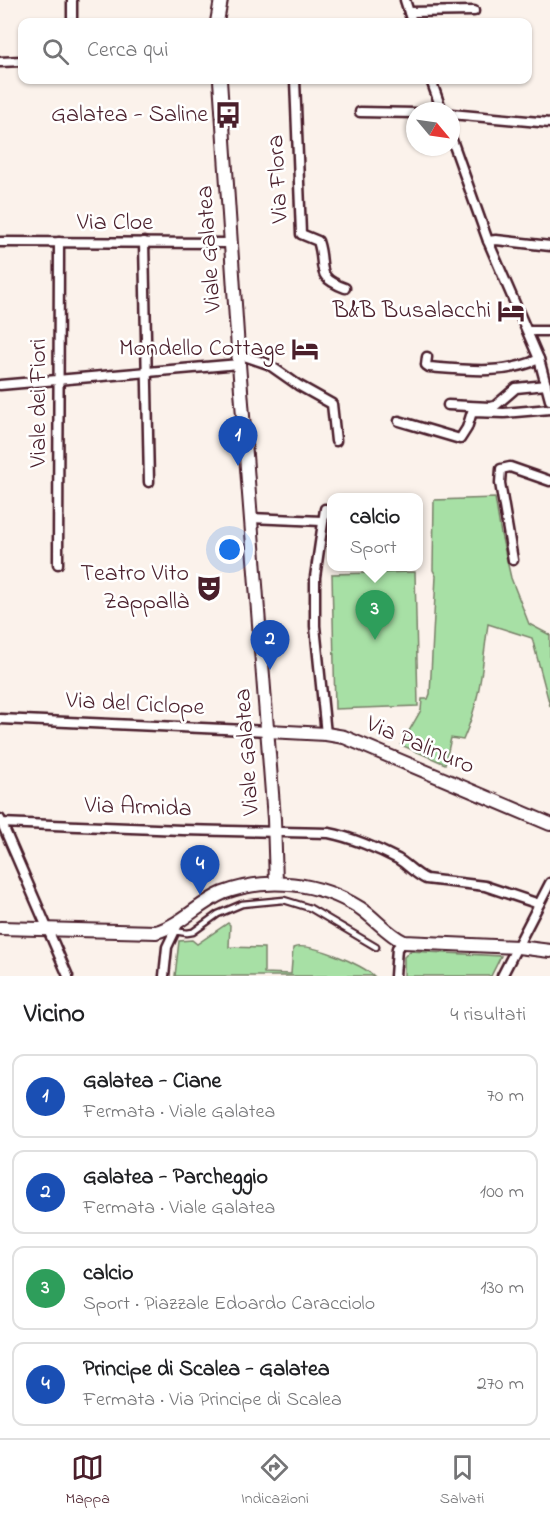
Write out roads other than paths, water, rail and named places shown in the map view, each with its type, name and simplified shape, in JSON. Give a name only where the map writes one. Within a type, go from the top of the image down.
[{"type":"main road","points":[[213,0],[215,18]]},
{"type":"main road","points":[[217,18],[221,0]]},
{"type":"main road","name":"Viale Galatea","points":[[220,84],[238,359],[280,883]]},
{"type":"main road","name":"Via Palinuro","points":[[268,731],[344,737],[550,824]]},
{"type":"main road","points":[[0,928],[156,932],[165,929],[197,907],[223,893],[280,883],[317,889],[347,901],[404,942],[518,947],[550,951]]},
{"type":"street","points":[[72,0],[72,18]]},
{"type":"street","points":[[405,0],[411,18]]},
{"type":"street","points":[[409,12],[474,11]]},
{"type":"street","points":[[0,62],[18,61]]},
{"type":"street","name":"Via Flora","points":[[295,84],[301,234],[318,241],[322,254],[322,273],[326,279],[345,288]]},
{"type":"street","points":[[432,84],[439,102]]},
{"type":"street","points":[[360,112],[406,113]]},
{"type":"street","points":[[460,115],[550,123]]},
{"type":"street","points":[[458,156],[488,241],[539,359],[550,400]]},
{"type":"street","points":[[488,241],[550,246]]},
{"type":"street","name":"Via Cloe","points":[[0,242],[230,243]]},
{"type":"street","name":"Viale dei Fiori","points":[[58,564],[60,242]]},
{"type":"street","points":[[144,242],[149,482]]},
{"type":"street","points":[[528,331],[550,331]]},
{"type":"street","points":[[427,357],[426,365],[429,367],[486,369],[516,368],[539,359]]},
{"type":"street","points":[[0,385],[147,372],[238,359],[268,364],[298,385],[332,404],[336,441]]},
{"type":"street","points":[[448,405],[495,406],[516,388],[546,385]]},
{"type":"street","points":[[399,421],[460,439],[467,428],[472,412],[504,413],[550,409]]},
{"type":"street","points":[[513,560],[500,483],[501,469],[510,467],[550,482]]},
{"type":"street","points":[[325,508],[315,577],[315,626],[326,734]]},
{"type":"street","points":[[250,518],[322,520]]},
{"type":"street","name":"Via del Ciclope","points":[[0,719],[268,731]]},
{"type":"street","points":[[1,821],[69,976]]},
{"type":"street","name":"Via Armida","points":[[1,821],[337,835],[397,859],[417,875],[426,879],[485,886],[539,904]]},
{"type":"street","points":[[502,976],[550,883]]},
{"type":"street","points":[[164,976],[167,947],[181,919]]},
{"type":"street","points":[[395,976],[397,948],[404,942]]},
{"type":"lane","points":[[280,883],[284,900]]},
{"type":"lane","points":[[174,931],[193,932],[218,914],[242,904],[284,900],[310,908],[376,947]]},
{"type":"place","name":"Galatea - Saline","points":[[228,115]]},
{"type":"place","name":"B&B Busalacchi","points":[[511,311]]},
{"type":"place","name":"Mondello Cottage","points":[[305,349]]},
{"type":"place","name":"Galatea - Ciane","points":[[238,466]]},
{"type":"place","name":"Teatro Vito Zappallà","points":[[209,588]]},
{"type":"place","name":"calcio","points":[[375,640]]},
{"type":"place","name":"Galatea - Parcheggio","points":[[270,670]]},
{"type":"place","name":"Principe di Scalea - Galatea","points":[[200,895]]}]
